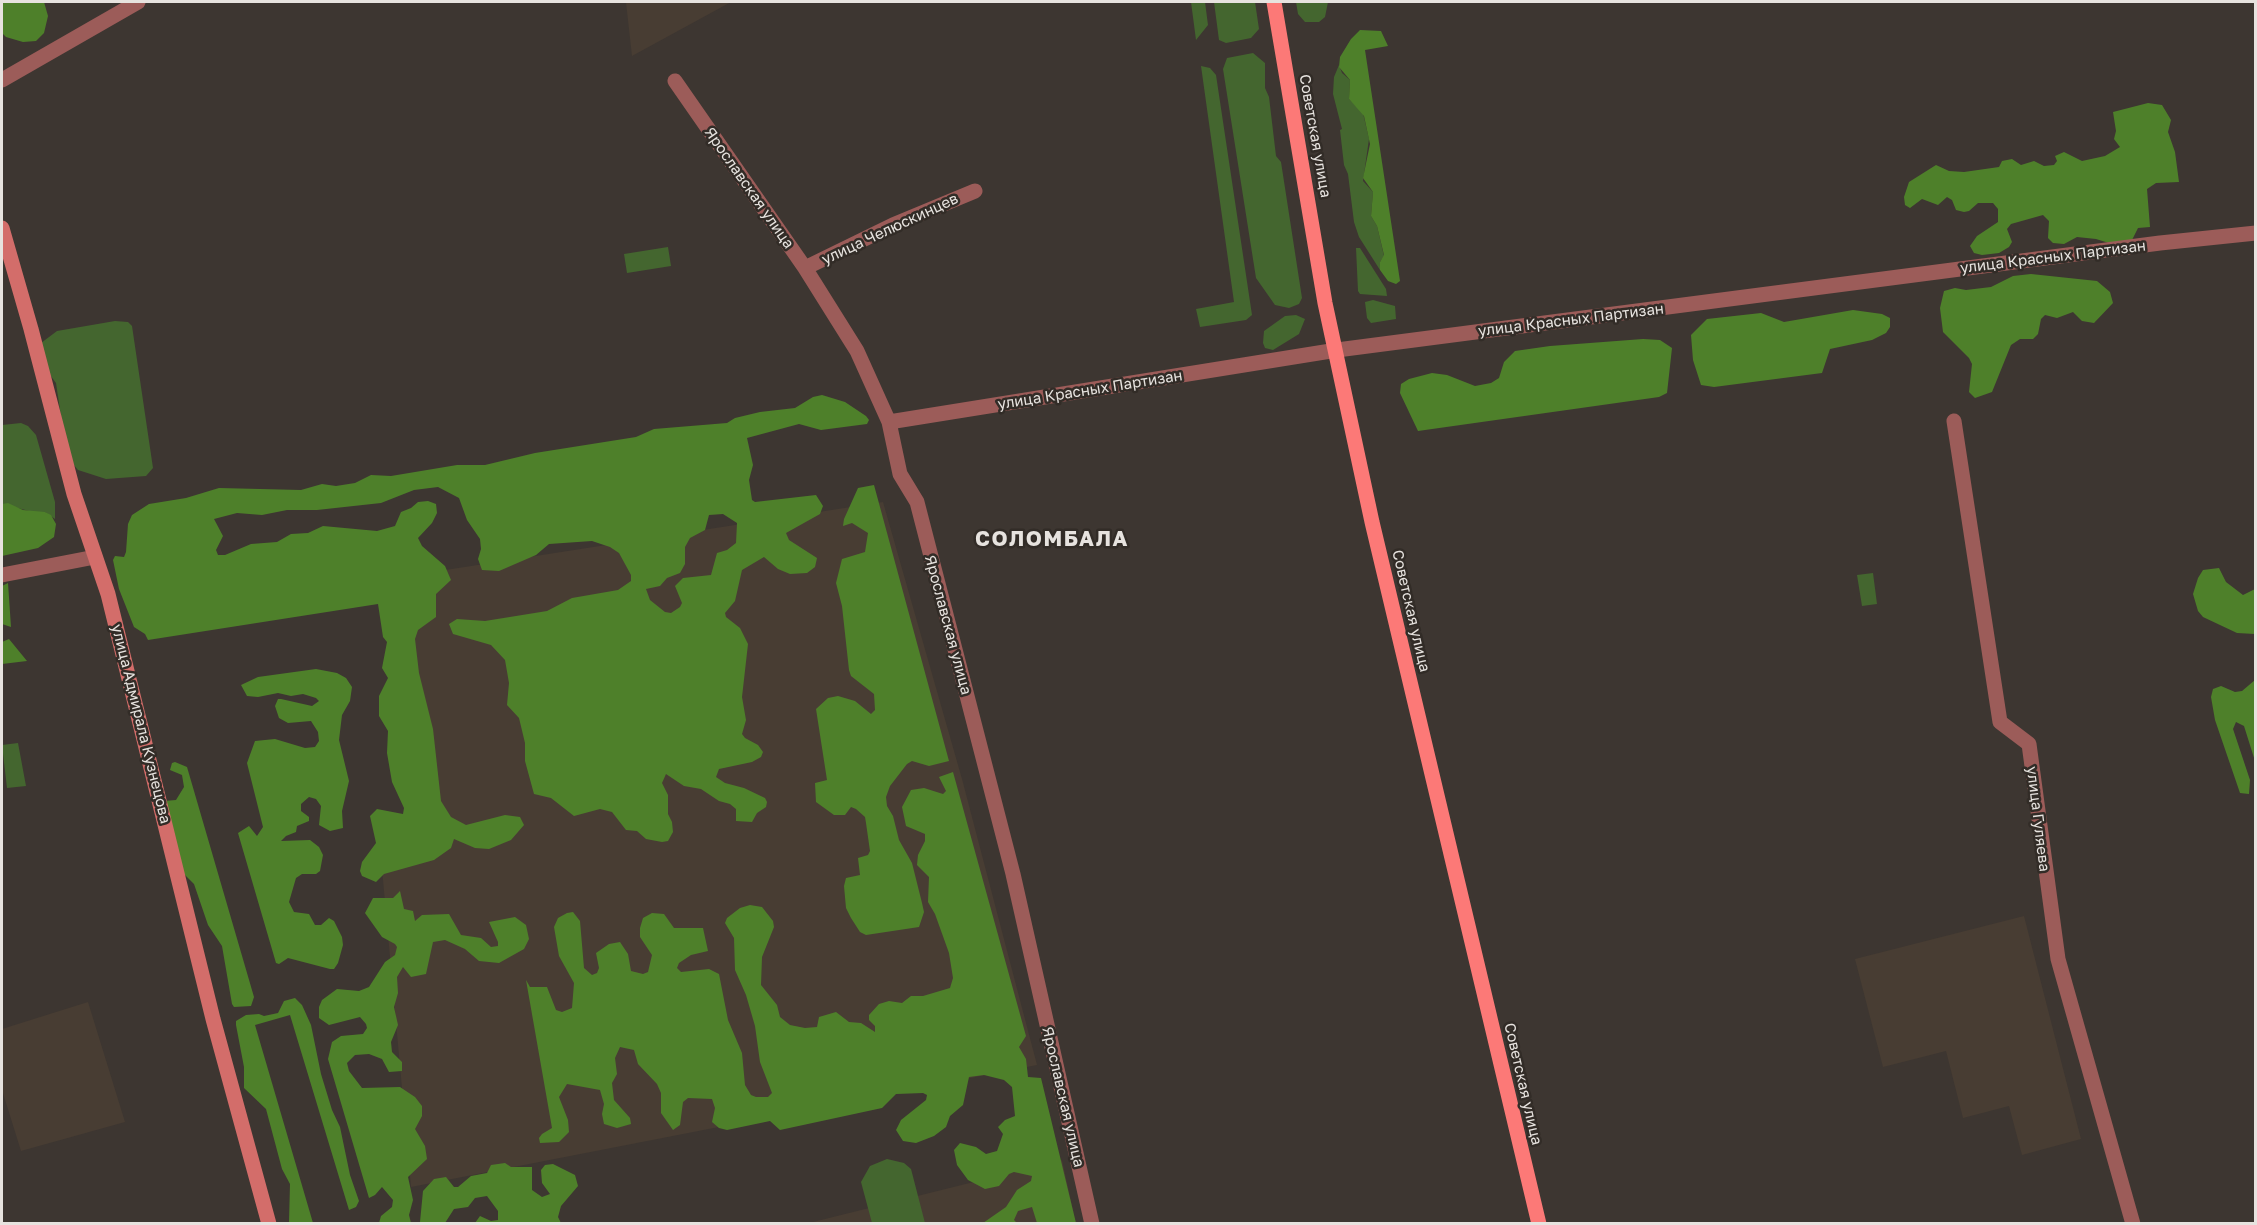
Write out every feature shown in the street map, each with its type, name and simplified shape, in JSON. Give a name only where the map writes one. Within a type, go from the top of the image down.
[{"type":"main road","name":"Советская улица","points":[[1274,2],[1325,303],[1417,717],[1539,1224]]},
{"type":"main road","name":"улица Адмирала Кузнецова","points":[[2,228],[74,494],[108,594],[213,1019],[269,1224]]},
{"type":"street","points":[[2,80],[138,2]]},
{"type":"street","name":"Ярославская улица","points":[[675,81],[805,268],[857,351],[889,422],[900,474],[917,502],[1013,874],[1092,1224]]},
{"type":"street","name":"улица Челюскинцев","points":[[805,268],[893,225],[975,191]]},
{"type":"street","name":"улица Красных Партизан","points":[[889,422],[1337,350],[2160,243],[2256,233]]},
{"type":"street","name":"улица Гуляева","points":[[1954,421],[2000,722],[2029,744],[2058,959],[2133,1224]]},
{"type":"street","points":[[2,575],[95,557]]},
{"type":"shaded area","points":[[626,2],[731,2],[632,56]]},
{"type":"shaded area","points":[[883,502],[962,779],[1037,1065],[411,1187],[381,858],[424,835],[394,578]]},
{"type":"shaded area","points":[[2024,916],[2081,1139],[2022,1155],[2009,1106],[1963,1118],[1946,1051],[1883,1067],[1855,959]]},
{"type":"shaded area","points":[[88,1002],[125,1122],[21,1151],[2,1090],[2,1029]]},
{"type":"shaded area","points":[[1062,1160],[1076,1224],[805,1224]]},
{"type":"green space","points":[[2,2],[44,2],[48,16],[44,33],[36,41],[23,42],[6,37],[2,33]]},
{"type":"green space","points":[[1191,2],[1205,2],[1208,25],[1196,40]]},
{"type":"green space","points":[[1214,2],[1255,2],[1259,29],[1251,38],[1226,43],[1219,40]]},
{"type":"green space","points":[[1296,2],[1328,2],[1325,17],[1319,22],[1305,22],[1298,14]]},
{"type":"green space","points":[[1360,30],[1381,31],[1388,46],[1365,50],[1400,281],[1396,284],[1388,281],[1380,270],[1380,262],[1384,255],[1377,226],[1371,216],[1373,192],[1363,178],[1370,144],[1364,116],[1349,99],[1350,80],[1339,67],[1340,57],[1351,39]]},
{"type":"green space","points":[[1253,53],[1265,63],[1265,88],[1269,97],[1276,156],[1281,162],[1302,298],[1299,304],[1289,308],[1275,305],[1256,278],[1223,69],[1227,58]]},
{"type":"green space","points":[[1339,65],[1342,73],[1350,80],[1349,99],[1363,113],[1369,139],[1363,181],[1373,192],[1371,216],[1377,226],[1384,256],[1380,262],[1380,270],[1359,237],[1354,222],[1348,174],[1344,165],[1340,130],[1342,129],[1333,94],[1334,77]]},
{"type":"green space","points":[[1201,66],[1210,68],[1216,75],[1252,315],[1246,320],[1200,327],[1196,309],[1234,302]]},
{"type":"green space","points":[[2148,103],[2162,105],[2171,120],[2168,132],[2175,152],[2179,182],[2156,183],[2147,189],[2150,227],[2138,228],[2132,240],[2109,243],[2077,237],[2064,244],[2053,243],[2048,238],[2049,221],[2043,215],[2011,224],[2007,229],[2012,242],[2009,247],[1999,253],[1982,255],[1974,253],[1970,246],[1977,236],[1998,222],[1998,209],[1993,203],[1978,203],[1969,211],[1964,212],[1956,210],[1952,200],[1947,197],[1938,205],[1922,199],[1910,208],[1905,205],[1904,197],[1909,182],[1936,165],[1949,171],[1964,172],[1999,167],[2002,161],[2012,159],[2021,165],[2034,161],[2044,166],[2054,165],[2057,161],[2055,156],[2064,152],[2082,161],[2105,156],[2120,147],[2114,139],[2116,131],[2113,112]]},
{"type":"green space","points":[[668,247],[671,266],[627,273],[624,254]]},
{"type":"green space","points":[[1356,248],[1360,248],[1386,289],[1387,296],[1360,294],[1358,291]]},
{"type":"green space","points":[[2031,274],[2097,281],[2110,292],[2113,303],[2094,323],[2082,321],[2073,312],[2057,318],[2045,315],[2041,319],[2038,334],[2033,339],[2020,339],[2011,345],[1992,392],[1975,398],[1969,392],[1972,364],[1969,358],[1943,332],[1940,308],[1944,291],[1955,288],[1966,290],[1991,287],[2013,276]]},
{"type":"green space","points":[[1373,300],[1395,306],[1396,319],[1371,323],[1367,318],[1365,302]]},
{"type":"green space","points":[[1853,310],[1882,314],[1890,318],[1890,327],[1886,333],[1872,340],[1830,349],[1822,373],[1714,387],[1701,385],[1693,360],[1691,335],[1707,319],[1761,313],[1784,322]]},
{"type":"green space","points":[[1296,315],[1305,319],[1299,334],[1273,350],[1265,348],[1264,331],[1285,316]]},
{"type":"green space","points":[[115,321],[128,322],[132,326],[153,468],[146,476],[106,479],[78,470],[67,457],[56,383],[44,367],[41,343],[57,331]]},
{"type":"green space","points":[[1643,339],[1660,340],[1672,348],[1667,393],[1659,397],[1418,431],[1400,393],[1401,384],[1409,379],[1432,373],[1447,375],[1475,386],[1491,383],[1499,378],[1504,362],[1515,351]]},
{"type":"green space","points":[[822,395],[845,402],[869,420],[867,424],[821,430],[799,424],[747,438],[753,465],[749,480],[752,500],[755,502],[816,495],[823,506],[820,514],[786,533],[789,540],[817,558],[815,567],[807,573],[790,574],[778,569],[764,557],[742,570],[735,601],[725,613],[726,617],[740,628],[748,644],[742,697],[746,720],[742,734],[758,745],[763,752],[761,757],[752,762],[719,769],[716,777],[725,783],[744,788],[765,798],[766,807],[757,813],[752,822],[736,821],[736,809],[730,804],[719,801],[701,789],[684,786],[666,774],[662,783],[668,795],[668,814],[673,832],[668,841],[662,842],[646,839],[637,831],[626,830],[612,812],[600,809],[574,816],[551,798],[534,794],[525,761],[525,743],[519,718],[507,705],[509,683],[505,660],[491,645],[453,634],[449,624],[457,619],[485,621],[547,611],[572,598],[618,590],[631,581],[631,575],[619,553],[610,547],[592,541],[549,544],[536,555],[499,571],[482,570],[478,559],[481,549],[480,539],[467,520],[459,498],[438,487],[414,490],[381,503],[317,510],[287,510],[262,515],[237,513],[214,519],[223,536],[216,550],[218,555],[225,555],[251,544],[277,542],[291,534],[308,533],[323,526],[377,531],[395,526],[401,512],[418,502],[428,501],[436,504],[437,513],[432,523],[418,538],[422,546],[445,566],[451,580],[436,594],[436,617],[418,630],[415,639],[419,673],[433,729],[441,801],[451,817],[466,825],[505,815],[520,817],[524,825],[511,840],[489,849],[475,848],[454,839],[451,848],[434,860],[384,874],[376,882],[362,876],[360,871],[362,862],[376,843],[370,816],[377,809],[403,814],[404,808],[392,782],[387,753],[388,731],[379,716],[379,696],[388,678],[382,668],[387,642],[383,637],[378,604],[148,640],[145,634],[134,627],[119,589],[113,560],[115,556],[124,557],[128,524],[132,515],[149,504],[186,498],[219,488],[301,490],[322,484],[336,486],[355,483],[371,475],[391,476],[457,465],[485,465],[535,453],[636,437],[654,429],[727,423],[735,418],[760,412],[795,408],[813,397]],"holes":[[[723,514],[737,523],[736,543],[727,550],[717,553],[711,575],[683,578],[675,586],[682,603],[680,607],[671,613],[665,612],[650,600],[646,589],[660,586],[667,578],[680,573],[685,564],[685,547],[690,538],[705,530],[709,515]]]},
{"type":"green space","points":[[21,423],[28,426],[36,435],[55,502],[55,519],[45,512],[33,512],[2,504],[2,425]]},
{"type":"green space","points":[[874,485],[949,761],[929,766],[912,761],[890,786],[886,797],[899,840],[912,863],[924,912],[919,927],[866,935],[860,932],[846,908],[844,886],[846,878],[860,875],[858,858],[868,855],[870,851],[865,817],[851,807],[845,815],[834,815],[816,802],[815,783],[827,780],[816,709],[828,698],[838,696],[855,701],[871,714],[875,710],[874,694],[851,676],[849,670],[842,606],[836,583],[842,559],[865,552],[868,533],[852,523],[843,526],[858,488]]},
{"type":"green space","points":[[8,503],[23,510],[45,512],[51,515],[56,524],[54,537],[38,548],[2,556],[2,504]]},
{"type":"green space","points":[[2219,568],[2226,582],[2243,595],[2255,589],[2255,634],[2237,633],[2203,617],[2198,611],[2193,594],[2198,578],[2203,570]]},
{"type":"green space","points":[[1873,573],[1877,604],[1862,606],[1857,575]]},
{"type":"green space","points":[[8,583],[11,627],[2,624],[2,586]]},
{"type":"green space","points":[[9,639],[27,661],[2,664],[2,642]]},
{"type":"green space","points":[[316,669],[337,673],[346,678],[352,687],[350,701],[342,715],[339,740],[349,781],[342,811],[343,828],[330,831],[319,825],[321,806],[316,799],[309,797],[301,804],[301,811],[309,817],[309,821],[297,826],[296,832],[281,841],[310,840],[319,847],[323,855],[320,871],[316,874],[302,874],[296,878],[289,902],[294,912],[309,914],[315,925],[321,925],[329,918],[334,921],[342,937],[343,945],[334,969],[288,958],[279,964],[276,963],[238,833],[249,826],[257,836],[263,827],[247,763],[255,741],[275,739],[305,748],[315,747],[319,741],[318,732],[311,721],[288,723],[279,718],[275,706],[278,699],[281,699],[312,706],[319,701],[316,698],[303,694],[291,696],[278,693],[258,697],[247,696],[241,685],[258,677]]},
{"type":"green space","points":[[2255,680],[2255,761],[2244,726],[2236,722],[2233,729],[2250,780],[2249,794],[2240,793],[2215,720],[2211,697],[2213,689],[2221,686],[2235,692],[2242,691]]},
{"type":"green space","points":[[18,743],[26,786],[7,788],[2,745]]},
{"type":"green space","points":[[172,763],[187,767],[254,997],[251,1006],[234,1007],[232,1004],[222,946],[208,925],[194,884],[182,872],[164,801],[176,800],[184,787],[182,775],[170,770]]},
{"type":"green space","points":[[953,772],[1026,1036],[1019,1047],[1026,1059],[1028,1077],[1041,1078],[1076,1223],[1037,1223],[1032,1207],[1018,1211],[1014,1220],[1017,1223],[983,1223],[1006,1207],[1017,1190],[1031,1181],[1032,1176],[1014,1172],[1009,1174],[999,1186],[985,1189],[968,1180],[957,1165],[954,1150],[960,1143],[976,1147],[986,1154],[997,1151],[1003,1134],[998,1127],[1005,1120],[1015,1116],[1012,1087],[1004,1080],[984,1075],[969,1077],[963,1105],[950,1116],[946,1127],[934,1136],[916,1143],[903,1141],[896,1130],[901,1120],[926,1100],[927,1095],[923,1093],[896,1094],[882,1108],[780,1130],[770,1121],[727,1130],[719,1128],[712,1122],[715,1108],[712,1099],[688,1098],[683,1102],[680,1125],[673,1130],[661,1113],[661,1093],[657,1084],[638,1064],[634,1050],[620,1047],[615,1058],[617,1074],[612,1083],[614,1100],[630,1118],[631,1124],[617,1128],[604,1124],[602,1114],[604,1104],[600,1090],[567,1084],[559,1097],[568,1120],[569,1132],[559,1142],[540,1143],[539,1138],[542,1134],[552,1128],[526,980],[530,987],[547,987],[556,1010],[562,1012],[572,1008],[574,983],[559,956],[554,927],[558,918],[567,913],[573,912],[580,921],[584,968],[592,975],[597,973],[599,968],[596,953],[609,944],[620,942],[628,954],[631,971],[643,974],[648,972],[652,955],[640,937],[640,928],[643,918],[652,913],[664,914],[674,928],[703,928],[708,951],[691,955],[679,963],[677,968],[681,972],[709,969],[719,974],[728,1020],[742,1053],[745,1085],[751,1095],[756,1097],[768,1097],[772,1093],[760,1062],[755,1026],[746,995],[735,970],[734,938],[725,923],[727,918],[740,908],[750,905],[762,907],[773,921],[774,927],[762,957],[761,985],[777,1005],[780,1017],[790,1025],[805,1028],[817,1027],[819,1017],[836,1012],[849,1022],[861,1023],[875,1032],[875,1026],[869,1020],[869,1015],[879,1004],[889,1001],[902,1003],[911,996],[923,996],[950,988],[953,978],[949,953],[935,914],[928,902],[929,877],[917,865],[925,834],[906,826],[902,807],[911,790],[924,788],[943,794],[946,791],[939,777]]},
{"type":"green space","points":[[400,891],[404,909],[413,911],[415,921],[422,915],[449,914],[461,935],[481,938],[491,947],[498,946],[498,942],[489,922],[515,917],[526,925],[529,939],[524,949],[499,963],[479,961],[465,949],[445,940],[433,942],[426,974],[411,977],[403,967],[397,977],[398,993],[394,1007],[398,1025],[391,1042],[392,1052],[402,1062],[402,1071],[389,1072],[382,1059],[369,1054],[355,1055],[347,1063],[349,1071],[362,1088],[400,1087],[415,1097],[422,1106],[422,1116],[415,1129],[425,1146],[427,1159],[408,1177],[413,1200],[409,1215],[411,1223],[379,1223],[381,1216],[392,1207],[393,1200],[382,1187],[369,1198],[328,1059],[332,1042],[341,1036],[363,1034],[367,1028],[366,1024],[360,1017],[329,1025],[319,1018],[319,1007],[322,1000],[337,989],[359,991],[369,987],[385,962],[395,955],[397,947],[395,944],[382,937],[365,913],[373,898],[393,898]]},
{"type":"green space","points":[[295,998],[302,1005],[311,1025],[321,1074],[340,1127],[350,1175],[359,1201],[356,1207],[349,1210],[290,1015],[255,1025],[313,1223],[289,1223],[290,1184],[282,1169],[266,1109],[244,1088],[244,1067],[236,1025],[236,1021],[246,1015],[264,1016],[278,1013],[284,1001]]},
{"type":"green space","points":[[887,1159],[904,1163],[911,1169],[925,1223],[872,1223],[861,1182],[870,1166]]},
{"type":"green space","points":[[505,1163],[511,1167],[532,1167],[532,1190],[542,1197],[550,1194],[542,1183],[541,1170],[545,1165],[553,1164],[575,1175],[578,1186],[561,1206],[558,1217],[561,1223],[475,1223],[480,1216],[491,1221],[498,1220],[498,1211],[487,1196],[475,1198],[468,1207],[454,1209],[445,1223],[420,1222],[423,1191],[434,1179],[446,1177],[454,1187],[458,1187],[471,1176],[487,1173],[491,1165]]},
{"type":"district","name":"СОЛОМБАЛА","points":[[1052,539]]}]
